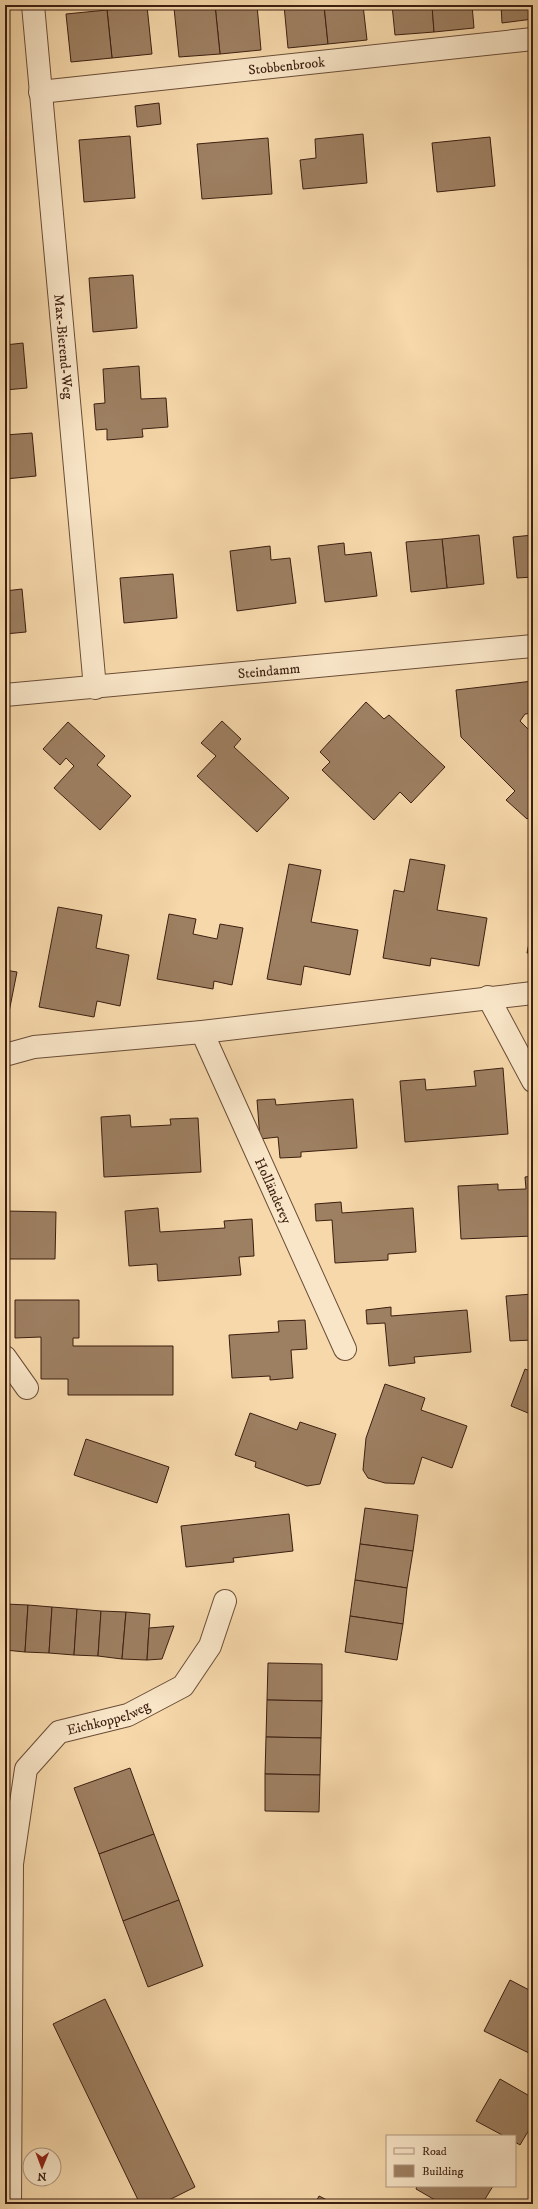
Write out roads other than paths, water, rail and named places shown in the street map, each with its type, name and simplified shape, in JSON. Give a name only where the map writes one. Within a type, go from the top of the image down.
[{"type":"street","name":"Max-Bierend-Weg","points":[[33,5],[95,688]]},
{"type":"street","name":"Stobbenbrook","points":[[40,92],[533,39]]},
{"type":"street","name":"Steindamm","points":[[5,695],[95,688],[533,646]]},
{"type":"street","points":[[5,1055],[34,1047],[202,1032],[488,997],[533,993]]},
{"type":"street","points":[[488,997],[533,1081]]},
{"type":"street","name":"Holländerey","points":[[202,1032],[345,1349]]},
{"type":"street","points":[[5,1357],[27,1388]]},
{"type":"street","name":"Eichkoppelweg","points":[[10,2204],[12,1864],[26,1769],[59,1732],[128,1715],[183,1686],[210,1646],[225,1601]]}]
